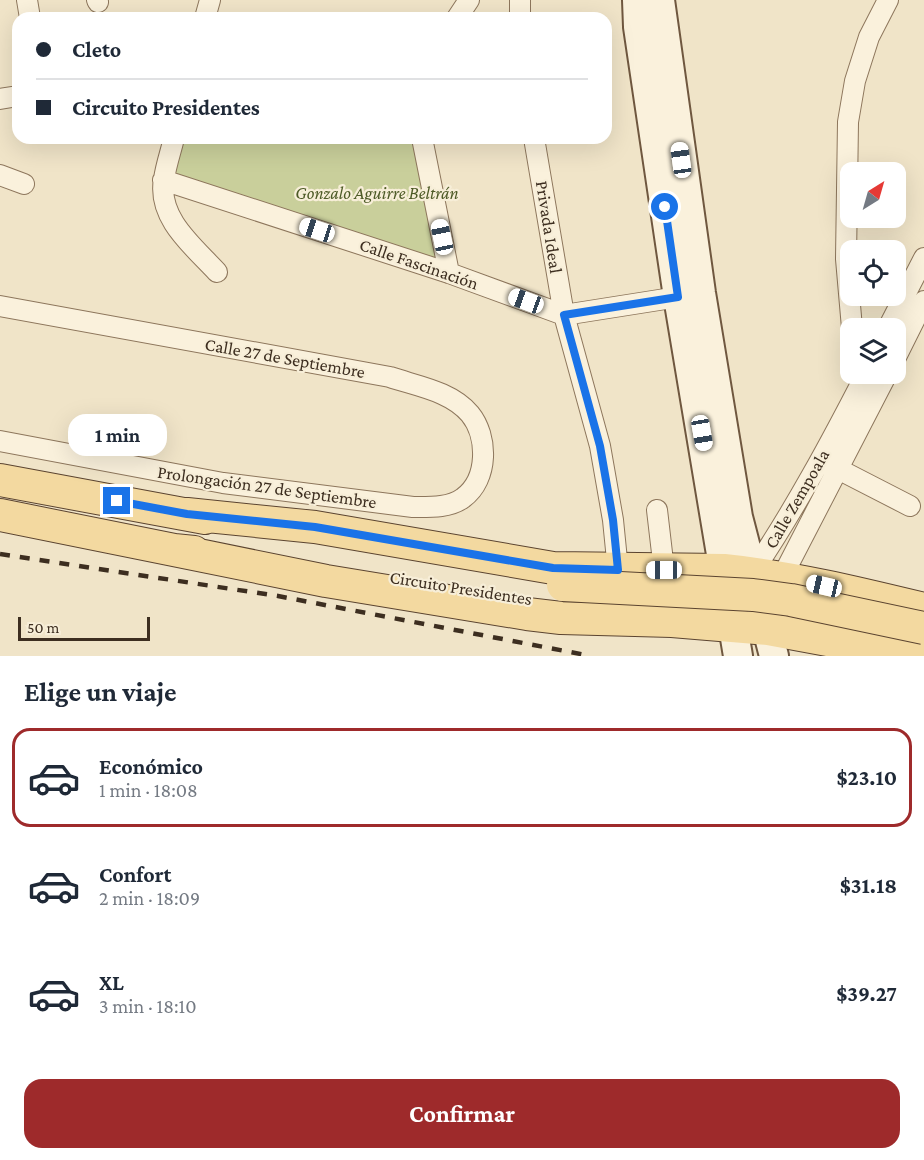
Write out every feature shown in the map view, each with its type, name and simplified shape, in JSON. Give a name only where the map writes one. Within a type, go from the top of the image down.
[{"type":"main road","points":[[637,0],[638,27],[678,297],[717,455],[738,517],[753,574]]},
{"type":"main road","points":[[660,0],[701,293],[717,455]]},
{"type":"main road","name":"Circuito Presidentes","points":[[0,480],[187,514],[317,545],[563,595],[753,595],[919,614]]},
{"type":"main road","points":[[187,514],[315,527],[553,568],[753,574],[919,614]]},
{"type":"main road","name":"Circuito Presidentes","points":[[0,515],[174,550],[563,595],[755,613],[861,632],[913,652]]},
{"type":"main road","points":[[174,550],[326,581],[527,614],[561,618],[672,621],[736,641],[913,652]]},
{"type":"main road","points":[[670,570],[682,588],[681,607],[672,621]]},
{"type":"main road","name":"Calle Zempoala","points":[[736,641],[753,574],[775,593],[771,642]]},
{"type":"main road","points":[[913,652],[890,639],[890,622],[902,609],[919,614]]},
{"type":"street","points":[[851,318],[846,260],[848,122],[855,81],[869,37],[888,0]]},
{"type":"street","points":[[172,144],[163,180],[163,199],[169,217],[178,231],[217,272]]},
{"type":"street","points":[[423,144],[449,273]]},
{"type":"street","name":"Privada Ideal","points":[[535,144],[564,315],[600,446],[613,520],[618,570]]},
{"type":"street","points":[[0,175],[24,184]]},
{"type":"street","name":"Calle Fascinación","points":[[163,180],[449,273],[564,315],[678,297]]},
{"type":"street","points":[[893,318],[924,258]]},
{"type":"street","points":[[906,337],[924,301]]},
{"type":"street","name":"Calle 27 de Septiembre","points":[[0,306],[390,377],[447,396],[469,413],[482,435],[483,461],[478,480],[463,498]]},
{"type":"street","name":"Calle Zempoala","points":[[753,574],[871,384]]},
{"type":"street","name":"Calle Zempoala","points":[[753,574],[838,469],[873,384]]},
{"type":"street","name":"Prolongación 27 de Septiembre","points":[[0,441],[223,483],[413,507],[442,506],[463,498]]},
{"type":"street","points":[[838,469],[910,506]]},
{"type":"street","points":[[657,510],[670,570]]},
{"type":"green space","name":"Gonzalo Aguirre Beltrán","points":[[172,144],[423,144],[449,273],[163,180]]},
{"type":"railway","points":[[0,554],[278,596],[591,656]]},
{"type":"route","points":[[117,501],[187,514],[315,527],[553,568],[618,570],[613,520],[600,446],[564,315],[678,297],[665,207]]}]
